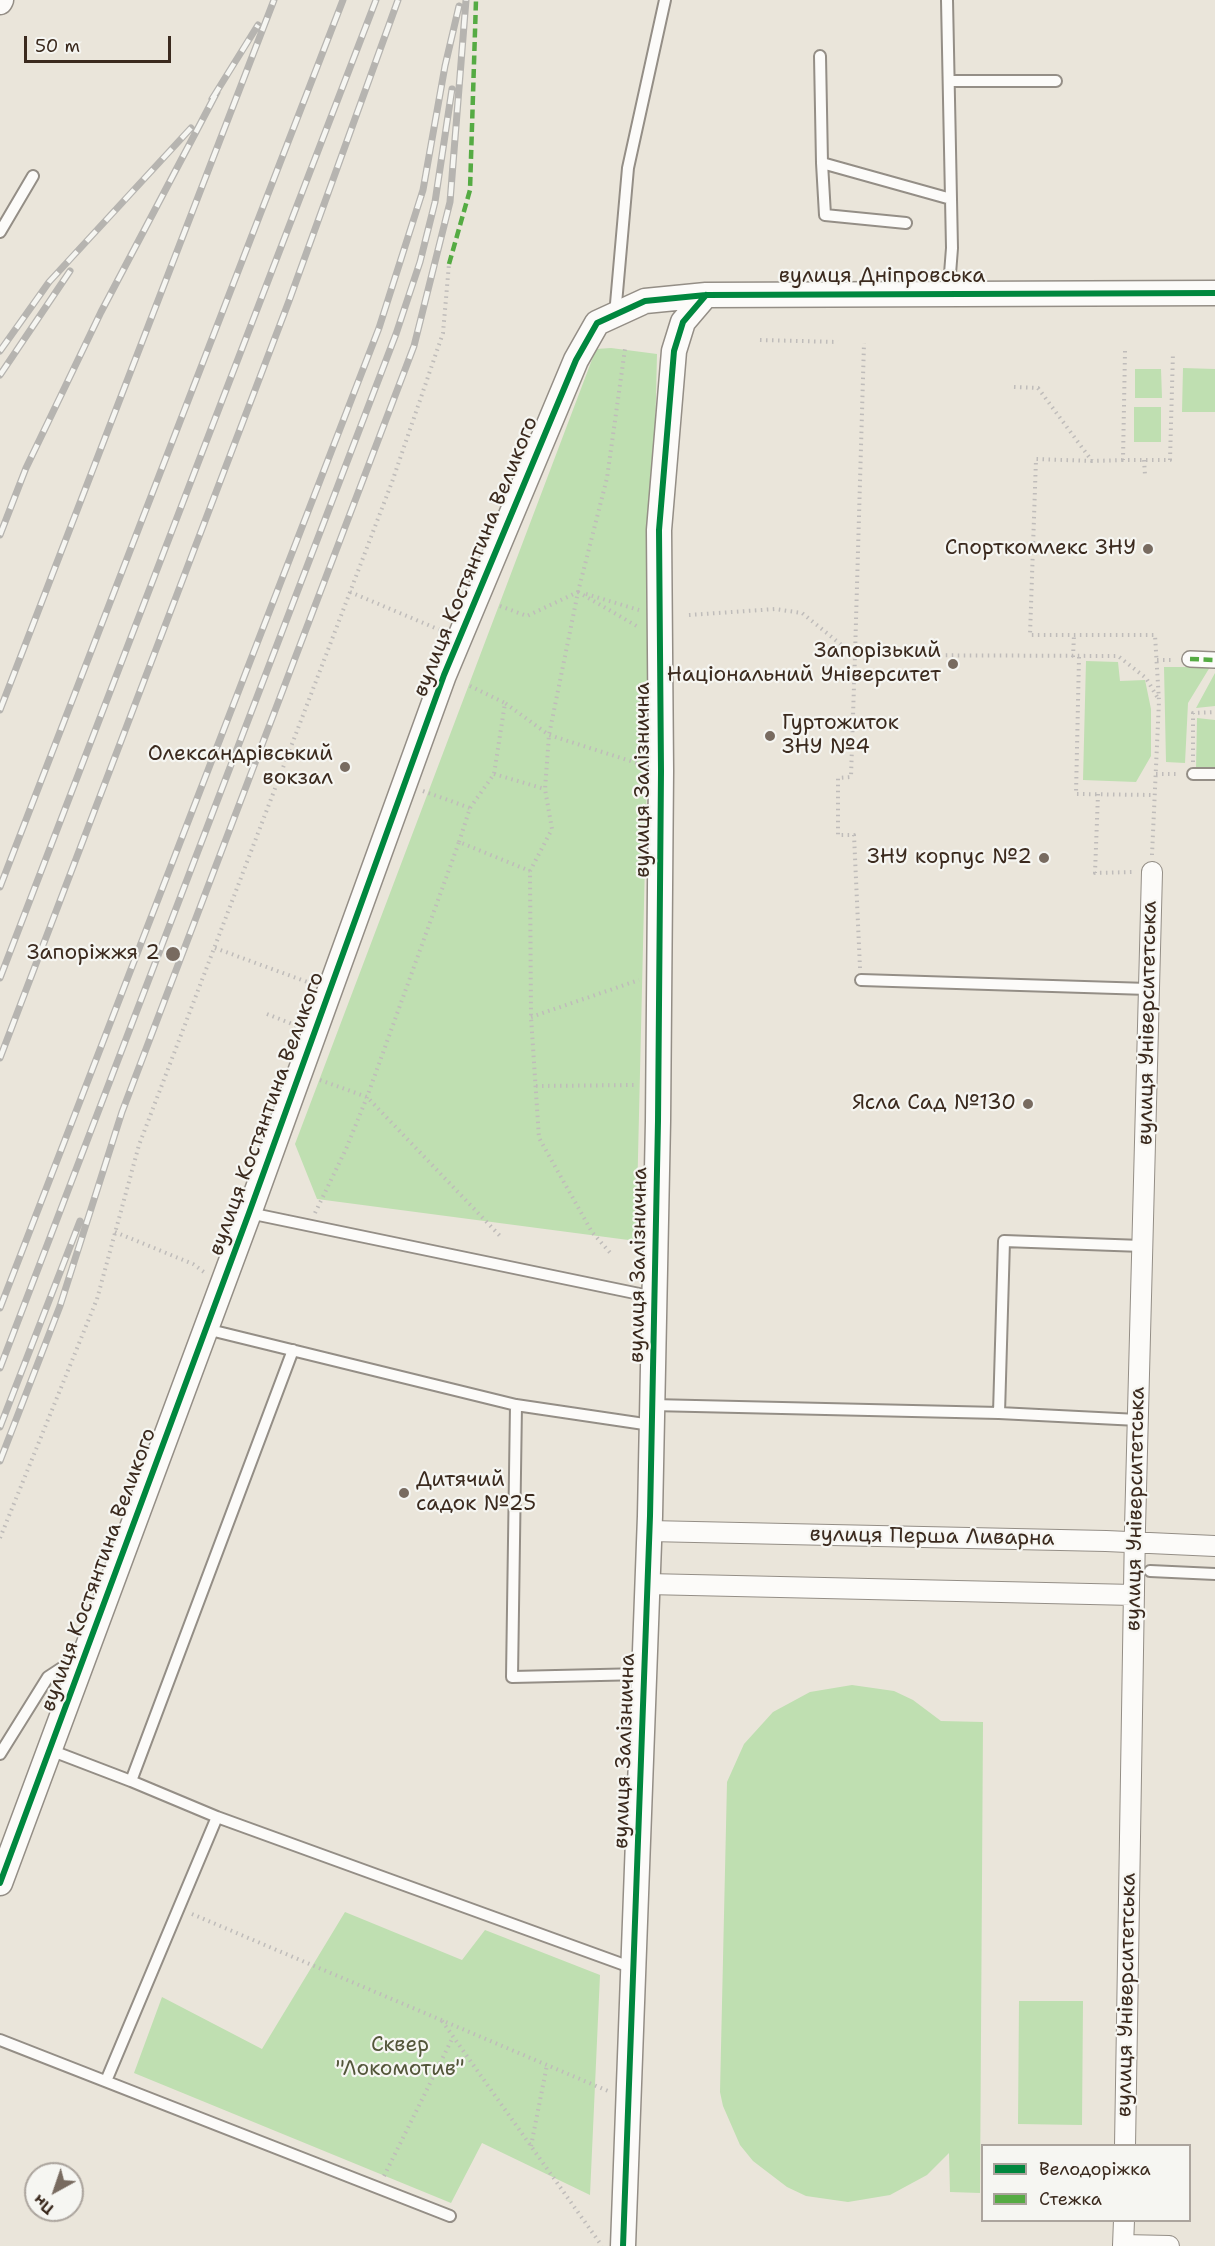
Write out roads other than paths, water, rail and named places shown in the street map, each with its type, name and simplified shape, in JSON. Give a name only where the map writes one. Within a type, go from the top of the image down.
[{"type":"street","name":"вулиця Дніпровська","points":[[576,360],[597,323],[645,301],[706,295],[1215,293]]},
{"type":"street","name":"вулиця Залізнична","points":[[623,2246],[649,1531],[659,1085],[662,771],[659,530],[674,351],[683,322],[706,295]]},
{"type":"street","name":"вулиця Костянтина Великого","points":[[0,1883],[249,1213],[444,675],[576,360]]},
{"type":"street","points":[[1190,659],[1215,660]]},
{"type":"street","name":"вулиця Університетська","points":[[1125,2144],[1135,1544],[1152,872]]},
{"type":"street","name":"вулиця Перша Ливарна","points":[[649,1531],[1215,1546]]},
{"type":"street","points":[[647,1584],[1134,1595]]},
{"type":"street","points":[[1124,2222],[1123,2245],[1168,2246]]},
{"type":"lane","points":[[615,315],[628,168],[665,0]]},
{"type":"lane","points":[[947,0],[951,199],[950,274]]},
{"type":"lane","points":[[820,56],[825,215],[906,222]]},
{"type":"lane","points":[[949,81],[1056,81]]},
{"type":"lane","points":[[822,163],[951,199]]},
{"type":"lane","points":[[0,232],[33,176]]},
{"type":"lane","points":[[1193,774],[1215,774]]},
{"type":"lane","points":[[861,980],[1148,989]]},
{"type":"lane","points":[[249,1213],[654,1297]]},
{"type":"lane","points":[[999,1413],[1004,1241],[1142,1246]]},
{"type":"lane","points":[[206,1329],[516,1405],[652,1415],[999,1413],[1138,1420]]},
{"type":"lane","points":[[131,1781],[293,1350]]},
{"type":"lane","points":[[516,1405],[512,1677],[644,1674]]},
{"type":"lane","points":[[1150,1571],[1215,1574]]},
{"type":"lane","points":[[0,1754],[48,1677],[86,1652]]},
{"type":"lane","points":[[50,1750],[217,1816],[633,1968]]},
{"type":"lane","points":[[106,2081],[217,1816]]},
{"type":"lane","points":[[0,2040],[450,2217]]},
{"type":"railway","points":[[0,710],[274,0]]},
{"type":"railway","points":[[0,887],[343,0]]},
{"type":"railway","points":[[0,978],[376,0]]},
{"type":"railway","points":[[0,1058],[289,301],[398,0]]},
{"type":"railway","points":[[0,1461],[60,1306],[122,1112],[414,346],[450,202],[466,0]]},
{"type":"railway","points":[[0,1308],[379,328],[423,190],[445,66],[459,6]]},
{"type":"railway","points":[[212,99],[258,25]]},
{"type":"railway","points":[[0,1368],[396,334],[420,262],[435,202],[452,89]]},
{"type":"railway","points":[[0,535],[26,468],[101,312],[217,92]]},
{"type":"railway","points":[[0,351],[49,282],[191,128]]},
{"type":"railway","points":[[0,375],[70,271]]},
{"type":"railway","points":[[0,1427],[80,1221]]},
{"type":"place","name":"Спорткомлекс ЗНУ","points":[[1148,549]]},
{"type":"place","name":"Запорізький Національний Університет","points":[[953,664]]},
{"type":"place","name":"Гуртожиток ЗНУ №4","points":[[770,736]]},
{"type":"place","name":"Олександрівський вокзал","points":[[345,767]]},
{"type":"place","name":"ЗНУ корпус №2","points":[[1044,858]]},
{"type":"place","name":"Запоріжжя 2","points":[[173,954]]},
{"type":"place","name":"Ясла Сад №130","points":[[1028,1104]]},
{"type":"place","name":"Дитячий садок №25","points":[[404,1493]]},
{"type":"park label","name":"Сквер \"Локомотив\"","points":[[400,2058]]}]
